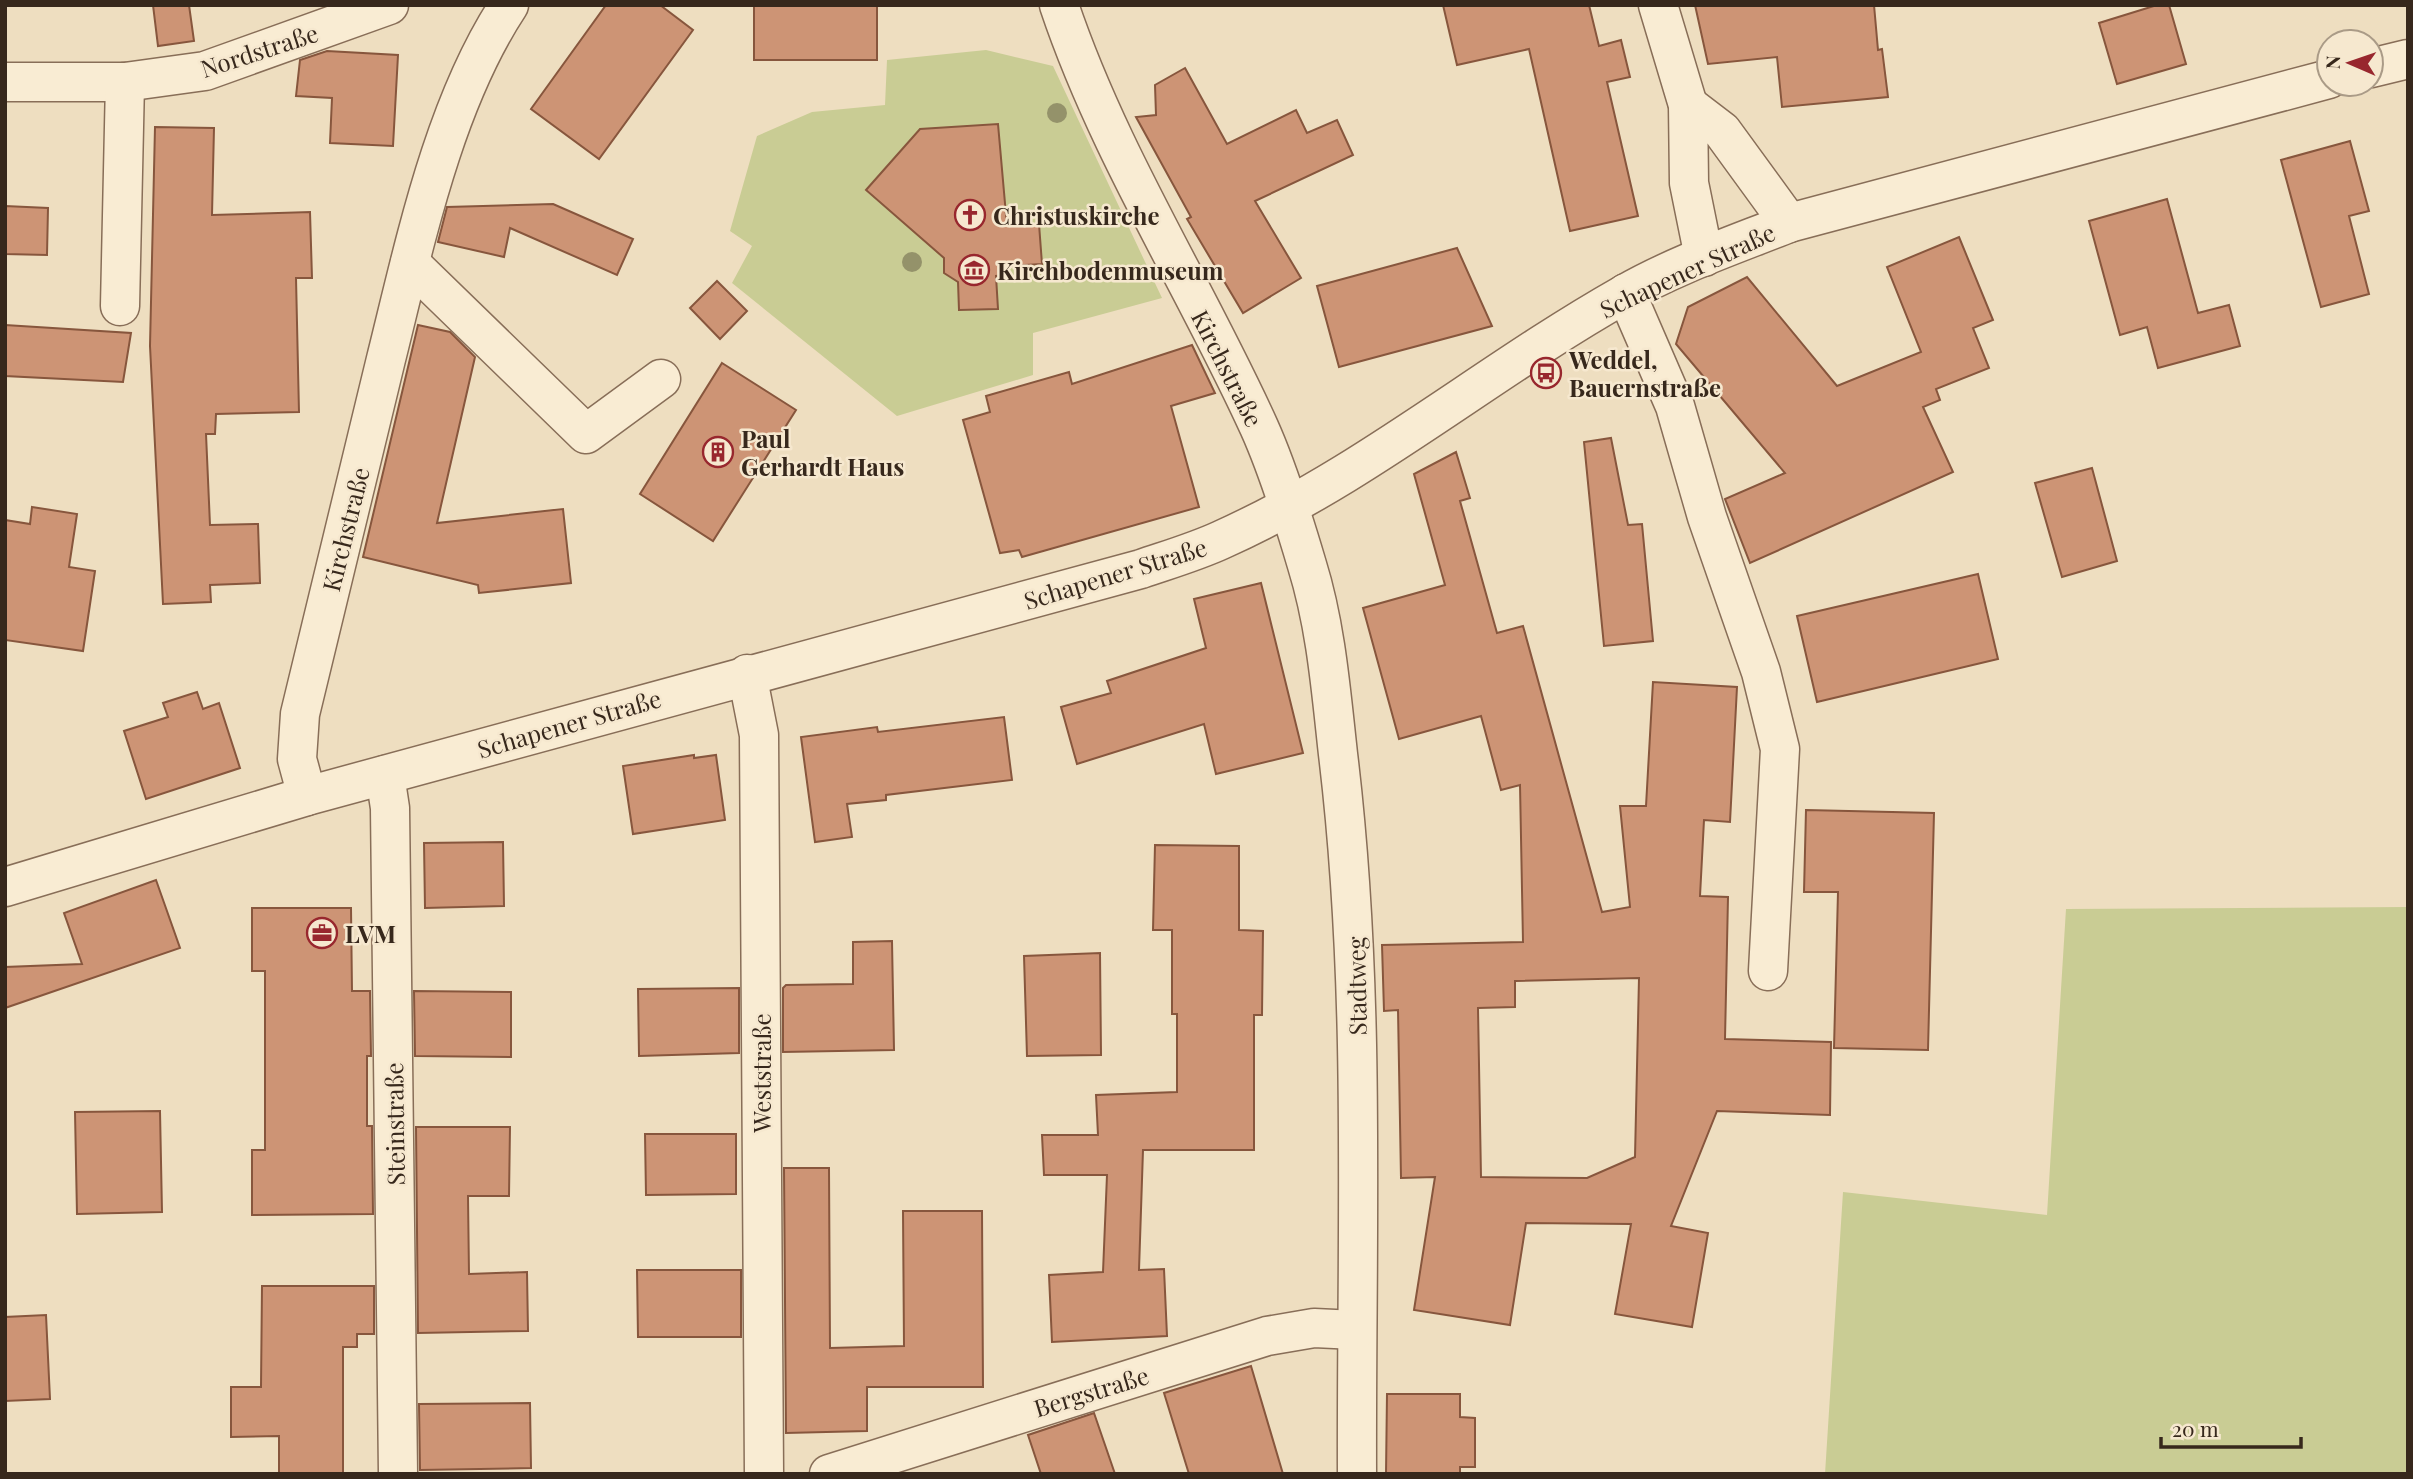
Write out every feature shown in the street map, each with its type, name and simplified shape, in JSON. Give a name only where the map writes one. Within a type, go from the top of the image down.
[{"type":"street","name":"Nordstraße","points":[[5,82],[125,82],[205,71],[389,5]]},
{"type":"street","name":"Kirchstraße","points":[[307,796],[298,759],[300,714],[410,263],[437,162],[491,33],[509,5]]},
{"type":"street","name":"Kirchstraße","points":[[1059,5],[1083,71],[1162,237],[1260,429],[1286,505]]},
{"type":"street","points":[[1658,5],[1688,105],[1689,183],[1704,257]]},
{"type":"street","points":[[2385,65],[2408,59]]},
{"type":"street","points":[[120,306],[125,82]]},
{"type":"street","name":"Schapener Straße","points":[[5,887],[307,796],[747,674],[1141,569],[1221,540],[1286,505],[1386,447],[1533,349],[1626,293],[1704,257],[1788,223],[2315,83]]},
{"type":"street","points":[[1688,105],[1722,131],[1788,223]]},
{"type":"street","points":[[410,263],[586,434],[661,379]]},
{"type":"street","points":[[1626,293],[1675,406],[1707,517],[1761,672],[1780,749],[1768,971]]},
{"type":"street","name":"Stadtweg","points":[[1286,505],[1308,565],[1321,623],[1353,887],[1357,956],[1357,1474]]},
{"type":"street","name":"Weststraße","points":[[747,674],[759,735],[764,1474]]},
{"type":"street","name":"Steinstraße","points":[[385,775],[390,807],[398,1474]]},
{"type":"street","name":"Bergstraße","points":[[829,1474],[1267,1336],[1314,1328],[1356,1330]]},
{"type":"green space","points":[[986,50],[1053,66],[1162,298],[1033,333],[1033,375],[897,416],[732,283],[752,246],[730,231],[757,136],[812,112],[885,105],[887,60]]},
{"type":"green space","points":[[2408,907],[2408,1474],[1825,1474],[1843,1192],[2047,1215],[2066,909]]},
{"type":"building","points":[[153,5],[189,5],[194,41],[158,46]]},
{"type":"building","points":[[606,5],[660,5],[693,30],[599,159],[531,109]]},
{"type":"building","points":[[754,5],[877,5],[877,60],[754,60]]},
{"type":"building","points":[[1443,5],[1589,5],[1599,46],[1621,40],[1630,77],[1607,82],[1638,216],[1570,231],[1529,49],[1457,65]]},
{"type":"building","points":[[1695,5],[1874,5],[1878,50],[1882,49],[1888,97],[1782,107],[1777,57],[1708,64]]},
{"type":"building","points":[[2157,5],[2169,5],[2186,64],[2117,84],[2099,23]]},
{"type":"building","points":[[327,51],[398,55],[393,146],[330,143],[332,98],[296,96],[300,60]]},
{"type":"building","points":[[1185,68],[1227,144],[1296,110],[1307,133],[1337,120],[1353,155],[1255,201],[1301,278],[1243,313],[1187,219],[1191,217],[1136,117],[1156,115],[1155,85]]},
{"type":"building","name":"Christuskirche","points":[[998,124],[1007,226],[1039,224],[1042,264],[1008,266],[1008,275],[996,276],[998,309],[959,310],[958,282],[944,273],[944,258],[866,190],[920,129]]},
{"type":"building","points":[[155,127],[214,128],[212,215],[310,212],[312,278],[296,278],[299,412],[216,414],[215,434],[206,434],[210,525],[258,524],[260,583],[210,585],[211,602],[163,604],[150,346]]},
{"type":"building","points":[[2350,141],[2369,211],[2349,216],[2369,294],[2321,307],[2281,160]]},
{"type":"building","points":[[2167,199],[2198,313],[2229,305],[2240,346],[2158,368],[2147,327],[2120,335],[2089,221]]},
{"type":"building","points":[[553,204],[633,239],[617,275],[510,228],[504,257],[438,242],[447,207]]},
{"type":"building","points":[[5,206],[48,208],[47,255],[5,254]]},
{"type":"building","points":[[1959,237],[1993,320],[1973,328],[1989,368],[1936,389],[1940,400],[1923,407],[1953,472],[1750,563],[1725,499],[1785,473],[1676,344],[1688,307],[1747,277],[1837,386],[1921,352],[1887,267]]},
{"type":"building","points":[[1457,248],[1492,326],[1339,367],[1317,286]]},
{"type":"building","points":[[717,281],[747,311],[720,339],[690,308]]},
{"type":"building","points":[[5,325],[131,333],[123,382],[5,376]]},
{"type":"building","points":[[418,325],[450,332],[475,357],[437,523],[563,509],[571,583],[479,593],[478,585],[363,557]]},
{"type":"building","points":[[1192,345],[1215,393],[1171,406],[1199,507],[1022,557],[1019,550],[1000,553],[963,420],[990,412],[986,396],[1069,372],[1072,384]]},
{"type":"building","name":"Paul Gerhardt Haus","points":[[722,363],[796,410],[713,541],[640,494]]},
{"type":"building","points":[[1611,438],[1628,525],[1642,524],[1653,641],[1604,646],[1584,442]]},
{"type":"building","points":[[1456,452],[1470,498],[1460,501],[1497,633],[1523,626],[1602,912],[1630,907],[1620,806],[1646,806],[1653,682],[1737,687],[1730,822],[1704,820],[1700,896],[1728,897],[1725,1039],[1831,1042],[1830,1115],[1717,1111],[1671,1226],[1708,1233],[1692,1327],[1615,1314],[1631,1224],[1526,1223],[1510,1325],[1414,1310],[1435,1177],[1401,1178],[1398,1010],[1384,1011],[1382,945],[1523,942],[1520,785],[1501,790],[1481,716],[1399,739],[1363,608],[1445,585],[1414,474]],"holes":[[[1639,978],[1635,1157],[1587,1178],[1481,1177],[1478,1008],[1515,1007],[1515,981]]]},
{"type":"building","points":[[2092,468],[2117,561],[2062,577],[2035,483]]},
{"type":"building","points":[[32,507],[77,514],[69,567],[95,571],[83,651],[5,640],[5,520],[30,524]]},
{"type":"building","points":[[1978,574],[1998,659],[1817,702],[1797,616]]},
{"type":"building","points":[[1261,583],[1303,753],[1216,774],[1204,724],[1077,764],[1061,707],[1111,693],[1107,681],[1206,648],[1194,599]]},
{"type":"building","points":[[197,692],[203,709],[219,703],[240,768],[146,799],[124,731],[168,717],[163,703]]},
{"type":"building","points":[[1004,717],[1012,780],[886,795],[886,800],[847,804],[852,837],[815,842],[801,737],[877,727],[878,732]]},
{"type":"building","points":[[694,755],[694,758],[716,755],[725,820],[633,834],[623,766]]},
{"type":"building","points":[[1806,810],[1934,813],[1928,1050],[1834,1048],[1838,892],[1804,892]]},
{"type":"building","points":[[503,842],[504,906],[425,908],[424,843]]},
{"type":"building","points":[[1155,845],[1239,846],[1239,930],[1263,931],[1262,1015],[1254,1015],[1254,1150],[1143,1150],[1139,1270],[1164,1269],[1167,1336],[1052,1342],[1049,1275],[1103,1272],[1107,1175],[1044,1175],[1042,1135],[1098,1135],[1096,1095],[1177,1092],[1177,1014],[1172,1014],[1172,930],[1153,930]]},
{"type":"building","points":[[156,880],[180,948],[5,1008],[5,967],[82,964],[64,913]]},
{"type":"building","points":[[252,908],[351,908],[352,991],[370,991],[371,1056],[367,1056],[367,1126],[372,1126],[373,1214],[252,1215],[252,1150],[265,1150],[265,971],[252,971]]},
{"type":"building","points":[[892,941],[894,1050],[783,1052],[783,988],[786,985],[853,984],[853,942]]},
{"type":"building","points":[[1100,953],[1101,1055],[1027,1056],[1024,956]]},
{"type":"building","points":[[739,988],[739,1053],[639,1056],[638,989]]},
{"type":"building","points":[[414,991],[511,992],[511,1057],[415,1056]]},
{"type":"building","points":[[160,1111],[162,1212],[77,1214],[75,1112]]},
{"type":"building","points":[[416,1127],[510,1127],[509,1196],[468,1196],[469,1274],[527,1272],[528,1331],[418,1333]]},
{"type":"building","points":[[645,1134],[736,1134],[736,1194],[646,1195]]},
{"type":"building","points":[[784,1168],[829,1168],[830,1348],[904,1346],[903,1211],[982,1211],[983,1387],[867,1387],[867,1431],[786,1433]]},
{"type":"building","points":[[637,1270],[741,1270],[741,1337],[638,1337]]},
{"type":"building","points":[[262,1286],[374,1286],[374,1334],[357,1334],[357,1347],[343,1347],[343,1474],[279,1474],[279,1436],[231,1437],[231,1387],[261,1387]]},
{"type":"building","points":[[46,1315],[50,1399],[5,1401],[5,1317]]},
{"type":"building","points":[[1251,1366],[1283,1474],[1189,1474],[1164,1393]]},
{"type":"building","points":[[1387,1394],[1460,1394],[1460,1417],[1475,1418],[1475,1467],[1460,1467],[1460,1474],[1386,1474]]},
{"type":"building","points":[[530,1403],[531,1468],[420,1470],[419,1404]]},
{"type":"building","points":[[1094,1413],[1115,1474],[1041,1474],[1028,1435]]},
{"type":"place","name":"Christuskirche","points":[[970,215]]},
{"type":"place","name":"Kirchbodenmuseum","points":[[974,270]]},
{"type":"place","name":"Weddel, Bauernstraße","points":[[1546,373]]},
{"type":"place","name":"Paul Gerhardt Haus","points":[[718,452]]},
{"type":"place","name":"LVM","points":[[322,933]]}]
